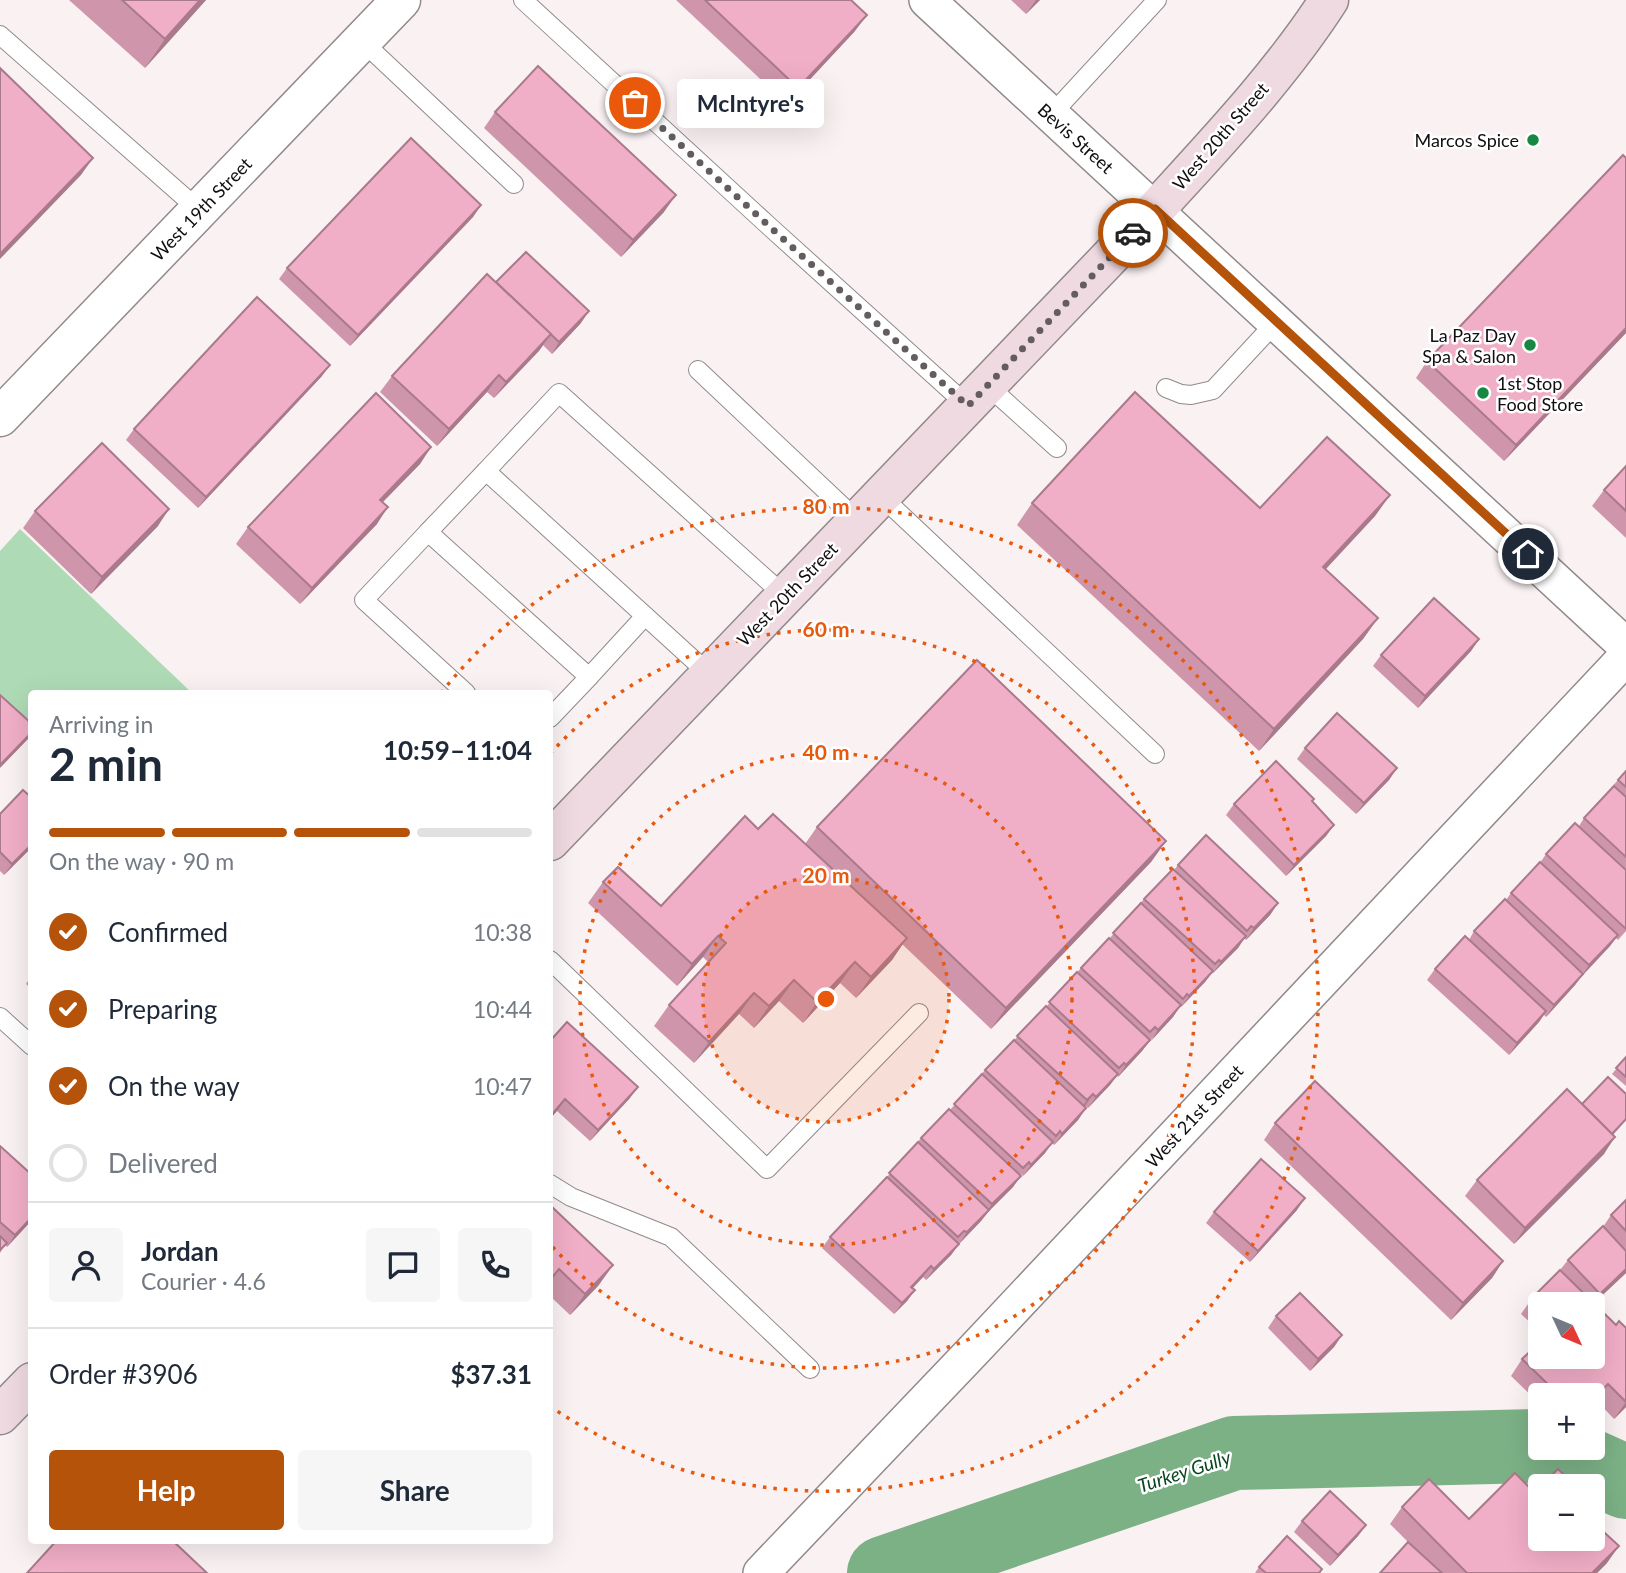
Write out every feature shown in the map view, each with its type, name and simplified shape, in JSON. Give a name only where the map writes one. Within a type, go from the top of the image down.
[{"type":"main road","name":"West 20th Street","points":[[553,838],[1233,125],[1304,37],[1329,0]]},
{"type":"main road","points":[[0,1415],[28,1386]]},
{"type":"street","name":"West 19th Street","points":[[0,417],[401,0]]},
{"type":"street","name":"Bevis Street","points":[[927,0],[1626,646]]},
{"type":"street","name":"West 21st Street","points":[[761,1573],[1626,657]]},
{"type":"lane","points":[[523,0],[777,233],[977,396],[1057,448]]},
{"type":"lane","points":[[1051,115],[1157,0]]},
{"type":"lane","points":[[0,35],[200,210]]},
{"type":"lane","points":[[362,41],[514,184]]},
{"type":"lane","points":[[1166,388],[1191,395],[1213,390],[1276,323]]},
{"type":"lane","points":[[698,370],[869,508],[1155,754]]},
{"type":"lane","points":[[463,690],[364,600],[559,393],[785,596]]},
{"type":"lane","points":[[486,471],[709,674]]},
{"type":"lane","points":[[428,532],[589,677]]},
{"type":"lane","points":[[553,715],[645,616]]},
{"type":"lane","points":[[553,963],[767,1169],[919,1013]]},
{"type":"lane","points":[[0,1017],[28,1042]]},
{"type":"lane","points":[[553,1186],[571,1197],[671,1237],[810,1369]]},
{"type":"green space","points":[[20,529],[189,690],[28,690],[28,722],[0,695],[0,551]]},
{"type":"building","points":[[122,0],[200,0],[165,39]]},
{"type":"building","points":[[705,0],[851,0],[867,15],[798,88]]},
{"type":"building","points":[[538,66],[676,195],[633,240],[495,112]]},
{"type":"building","points":[[0,68],[93,158],[0,254]]},
{"type":"building","points":[[411,138],[481,205],[358,335],[287,268]]},
{"type":"building","points":[[1623,155],[1626,158],[1626,328],[1516,445],[1427,361]]},
{"type":"building","points":[[526,252],[589,311],[559,342],[496,282]]},
{"type":"building","points":[[487,274],[551,334],[506,382],[499,375],[449,429],[392,376]]},
{"type":"building","points":[[257,297],[330,365],[206,497],[134,429]]},
{"type":"building","points":[[1135,392],[1260,508],[1327,437],[1390,495],[1323,567],[1378,618],[1274,729],[1032,503]]},
{"type":"building","points":[[376,393],[431,447],[380,500],[388,507],[312,588],[248,527]]},
{"type":"building","points":[[102,443],[169,509],[102,577],[35,511]]},
{"type":"building","points":[[1626,466],[1626,511],[1604,490]]},
{"type":"building","points":[[1434,598],[1479,639],[1425,696],[1381,655]]},
{"type":"building","points":[[977,660],[1166,841],[1006,1008],[817,827]]},
{"type":"building","points":[[0,695],[28,720],[28,736],[0,765]]},
{"type":"building","points":[[1337,713],[1397,768],[1364,803],[1305,748]]},
{"type":"building","points":[[1276,761],[1314,799],[1312,801],[1334,825],[1294,865],[1234,804]]},
{"type":"building","points":[[1626,771],[1626,787],[1618,780]]},
{"type":"building","points":[[1614,786],[1626,797],[1626,857],[1584,818]]},
{"type":"building","points":[[23,790],[28,794],[28,848],[12,864],[0,852],[0,814]]},
{"type":"building","points":[[773,814],[907,938],[871,977],[855,962],[817,1002],[794,980],[769,1006],[754,993],[709,1042],[669,1005],[726,943],[718,936],[692,964],[603,882],[618,867],[661,906],[745,816],[758,829]]},
{"type":"building","points":[[1575,823],[1626,870],[1626,929],[1546,854]]},
{"type":"building","points":[[1206,835],[1278,903],[1254,928],[1251,926],[1247,931],[1178,865]]},
{"type":"building","points":[[1540,862],[1618,935],[1589,965],[1511,893]]},
{"type":"building","points":[[1173,869],[1246,936],[1221,962],[1219,960],[1215,964],[1144,899]]},
{"type":"building","points":[[1505,899],[1583,974],[1554,1005],[1474,931]]},
{"type":"building","points":[[1141,903],[1213,971],[1183,999],[1113,933]]},
{"type":"building","points":[[1465,936],[1546,1011],[1517,1043],[1435,969]]},
{"type":"building","points":[[1109,938],[1181,1005],[1158,1030],[1155,1027],[1150,1032],[1081,968]]},
{"type":"building","points":[[1077,972],[1150,1040],[1126,1065],[1124,1063],[1119,1068],[1049,1002]]},
{"type":"building","points":[[1046,1006],[1118,1074],[1096,1097],[1093,1094],[1087,1100],[1017,1036]]},
{"type":"building","points":[[567,1022],[638,1087],[598,1130],[565,1099],[553,1113],[553,1038]]},
{"type":"building","points":[[1014,1040],[1086,1108],[1062,1134],[1060,1131],[1056,1136],[985,1070]]},
{"type":"building","points":[[1626,1057],[1626,1077],[1616,1068]]},
{"type":"building","points":[[982,1074],[1053,1142],[1031,1165],[1029,1162],[1023,1168],[954,1104]]},
{"type":"building","points":[[1608,1077],[1626,1094],[1626,1119],[1612,1134],[1582,1104]]},
{"type":"building","points":[[1315,1081],[1503,1261],[1463,1303],[1275,1123]]},
{"type":"building","points":[[1567,1089],[1615,1137],[1525,1228],[1477,1180]]},
{"type":"building","points":[[949,1109],[1021,1176],[992,1204],[921,1138]]},
{"type":"building","points":[[918,1142],[989,1210],[967,1232],[964,1231],[958,1237],[889,1173]]},
{"type":"building","points":[[0,1146],[28,1171],[28,1221],[15,1235],[0,1222]]},
{"type":"building","points":[[1261,1159],[1305,1198],[1258,1251],[1214,1212]]},
{"type":"building","points":[[887,1177],[959,1244],[934,1269],[931,1266],[911,1287],[915,1290],[902,1303],[830,1237]]},
{"type":"building","points":[[1626,1200],[1626,1231],[1611,1215]]},
{"type":"building","points":[[553,1208],[613,1265],[585,1294],[559,1269],[553,1276]]},
{"type":"building","points":[[1603,1226],[1626,1251],[1626,1269],[1602,1292],[1598,1292],[1568,1260]]},
{"type":"building","points":[[0,1236],[7,1243],[0,1250]]},
{"type":"building","points":[[1560,1270],[1582,1292],[1538,1292]]},
{"type":"building","points":[[1300,1293],[1342,1335],[1318,1359],[1276,1316]]},
{"type":"building","points":[[1605,1314],[1616,1325],[1619,1321],[1626,1328],[1626,1402],[1608,1384],[1605,1387],[1605,1383],[1547,1383],[1532,1369],[1605,1369]]},
{"type":"building","points":[[1528,1353],[1528,1365],[1522,1359]]},
{"type":"building","points":[[1515,1473],[1528,1486],[1528,1551],[1605,1551],[1605,1533],[1619,1546],[1592,1573],[1467,1573],[1402,1507],[1429,1479],[1469,1519]]},
{"type":"building","points":[[1330,1491],[1366,1525],[1338,1555],[1302,1521]]},
{"type":"building","points":[[1287,1536],[1322,1569],[1319,1573],[1266,1573],[1259,1567]]},
{"type":"building","points":[[1408,1542],[1442,1573],[1380,1573]]},
{"type":"building","points":[[53,1544],[176,1544],[207,1573],[27,1573]]},
{"type":"waterway","name":"Turkey Gully","points":[[884,1573],[1234,1453],[1528,1446]]},
{"type":"waterway","name":"Turkey Gully","points":[[1577,1460],[1626,1482]]},
{"type":"way so far","points":[[635,103],[968,406],[1133,233]]},
{"type":"place","name":"McIntyre's","points":[[635,103]]},
{"type":"place","name":"Marcos Spice","points":[[1533,140]]},
{"type":"place","name":"La Paz Day Spa & Salon","points":[[1530,345]]},
{"type":"place","name":"1st Stop Food Store","points":[[1483,393]]},
{"type":"route","points":[[1133,233],[1155,209],[1528,554]]}]
